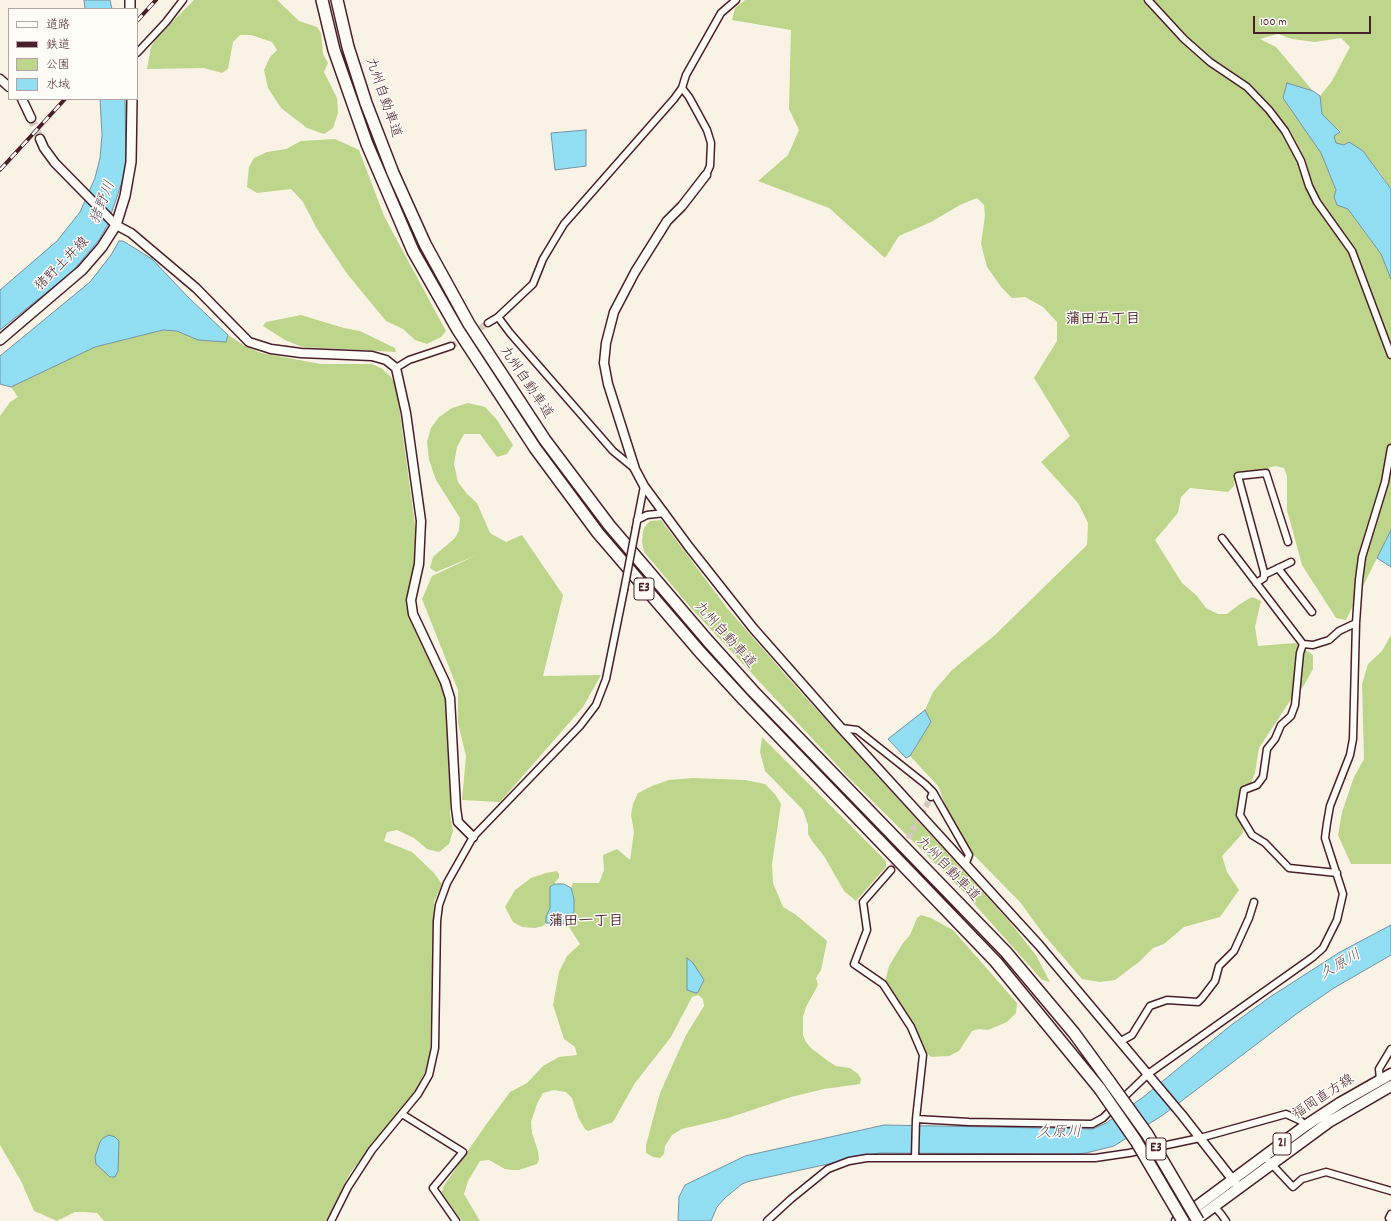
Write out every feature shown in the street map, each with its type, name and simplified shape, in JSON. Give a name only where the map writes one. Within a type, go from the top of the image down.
[{"type":"highway","name":"九州自動車道","points":[[322,0],[334,50],[367,144],[413,251],[458,330],[535,448],[603,539],[695,646],[744,700],[996,962],[1100,1089],[1136,1141],[1183,1221]]},
{"type":"highway","name":"九州自動車道","points":[[337,0],[348,47],[366,102],[393,173],[425,244],[469,324],[545,440],[614,531],[708,641],[753,691],[1010,957],[1074,1033],[1109,1080],[1155,1147],[1198,1221]]},
{"type":"main road","name":"猪野土井線","points":[[0,340],[82,270],[102,247],[116,225],[125,196],[131,162],[132,100]]},
{"type":"main road","name":"福岡直方線","points":[[1268,1160],[1305,1126],[1391,1074]]},
{"type":"main road","name":"福岡直方線","points":[[1177,1221],[1236,1183],[1268,1160],[1391,1086]]},
{"type":"main road","name":"福岡直方線","points":[[1194,1221],[1214,1206],[1236,1183]]},
{"type":"street","points":[[138,52],[166,22],[183,0]]},
{"type":"street","points":[[488,323],[498,317],[533,284],[544,259],[564,224],[682,88],[686,75],[721,13],[736,0]]},
{"type":"street","points":[[1148,0],[1184,39],[1210,62],[1247,88],[1269,110],[1285,131],[1301,161],[1309,186],[1317,202],[1352,251],[1391,355]]},
{"type":"street","points":[[0,79],[8,86]]},
{"type":"street","points":[[682,88],[689,97],[707,130],[711,143],[710,166],[706,175],[682,206],[667,221],[635,272],[614,312],[610,324],[604,362],[608,384],[635,469],[644,486],[689,547],[749,622],[841,728],[1039,945],[1121,1041],[1236,1183]]},
{"type":"street","points":[[22,100],[31,118]]},
{"type":"street","points":[[40,139],[44,148],[55,163],[116,225],[131,233],[196,288],[249,342],[271,349],[301,353],[372,356],[386,360],[396,368],[406,413],[421,521],[419,564],[411,600],[413,614],[445,682],[450,698],[458,822],[473,837]]},
{"type":"street","points":[[498,317],[510,333],[613,451],[635,469]]},
{"type":"street","points":[[396,368],[409,360],[451,346]]},
{"type":"street","points":[[916,1119],[968,1122],[1092,1124],[1103,1118],[1148,1074],[1184,1050],[1323,948],[1337,920],[1343,894],[1325,838],[1330,806],[1350,755],[1353,739],[1356,624],[1362,557],[1385,482],[1391,448]]},
{"type":"street","points":[[1264,576],[1238,476],[1266,473],[1288,542]]},
{"type":"street","points":[[331,1221],[348,1187],[372,1150],[418,1094],[429,1075],[434,1061],[436,1048],[437,921],[439,905],[447,883],[473,837],[580,726],[596,705],[606,678],[644,486]]},
{"type":"street","points":[[637,520],[646,515],[665,513]]},
{"type":"street","points":[[1222,538],[1303,644],[1313,645],[1329,640],[1339,630],[1356,624]]},
{"type":"street","points":[[1256,583],[1264,578],[1264,576],[1291,562]]},
{"type":"street","points":[[1278,568],[1312,612]]},
{"type":"street","points":[[1303,644],[1300,653],[1295,705],[1291,716],[1281,725],[1275,739],[1267,749],[1263,777],[1257,785],[1244,790],[1240,815],[1252,835],[1265,843],[1289,868],[1337,874]]},
{"type":"street","points":[[841,728],[857,730],[932,794],[969,855],[966,865]]},
{"type":"street","points":[[891,870],[863,902],[868,930],[854,964],[883,984],[911,1027],[924,1055],[916,1119],[916,1154]]},
{"type":"street","points":[[1121,1041],[1132,1035],[1150,1006],[1167,1000],[1198,1002],[1202,998],[1214,981],[1219,966],[1234,951],[1249,918],[1254,902]]},
{"type":"street","points":[[1380,1080],[1379,1069],[1391,1049]]},
{"type":"street","points":[[402,1114],[464,1152],[433,1188],[456,1221]]},
{"type":"street","points":[[767,1221],[828,1169],[849,1161],[916,1154],[1095,1158],[1129,1153],[1200,1138],[1286,1114],[1301,1121],[1305,1126]]},
{"type":"street","points":[[1268,1160],[1293,1187],[1302,1179],[1326,1172],[1391,1191]]},
{"type":"street","points":[[1214,1206],[1222,1214],[1226,1221]]},
{"type":"street","points":[[1391,1214],[1389,1218],[1391,1220]]},
{"type":"green space","points":[[194,0],[277,0],[299,21],[317,27],[321,33],[323,54],[328,63],[324,72],[337,98],[338,113],[333,128],[324,134],[307,128],[281,108],[268,88],[264,70],[270,57],[277,50],[272,42],[251,35],[240,35],[233,42],[228,69],[222,73],[204,68],[147,69],[151,47],[156,38]]},
{"type":"green space","points":[[745,0],[1391,0],[1391,189],[1379,171],[1344,145],[1336,143],[1333,136],[1340,131],[1322,114],[1320,96],[1332,81],[1350,47],[1341,38],[1315,42],[1292,39],[1278,34],[1260,39],[1276,47],[1313,91],[1287,83],[1283,98],[1321,153],[1336,190],[1334,198],[1348,209],[1381,254],[1391,279],[1391,530],[1346,620],[1336,618],[1302,565],[1287,510],[1287,476],[1284,468],[1276,466],[1267,470],[1235,473],[1234,486],[1228,492],[1190,488],[1181,497],[1178,513],[1155,540],[1182,583],[1197,596],[1206,608],[1218,614],[1227,614],[1252,597],[1261,601],[1255,627],[1258,646],[1295,643],[1313,655],[1313,669],[1303,687],[1290,701],[1259,748],[1255,773],[1246,795],[1242,812],[1243,833],[1222,856],[1227,872],[1239,890],[1220,917],[1184,927],[1164,944],[1153,948],[1139,962],[1115,980],[1100,982],[1082,979],[1044,935],[1020,902],[959,840],[938,786],[910,756],[931,722],[925,710],[933,692],[952,670],[995,635],[1087,545],[1088,523],[1078,503],[1041,462],[1070,436],[1034,378],[1057,341],[1057,322],[1043,307],[1025,297],[1012,298],[1002,288],[987,267],[981,244],[985,216],[984,205],[977,198],[960,205],[931,222],[899,236],[885,258],[829,208],[758,181],[788,155],[799,130],[789,109],[791,30],[732,20],[735,8]]},
{"type":"green space","points":[[335,139],[359,150],[384,216],[446,331],[441,337],[427,344],[415,340],[403,329],[386,321],[348,275],[317,229],[303,202],[291,189],[257,193],[247,187],[249,167],[254,158],[267,152],[286,149],[301,141]]},
{"type":"green space","points":[[301,315],[344,328],[360,331],[395,348],[396,352],[302,347],[285,340],[263,326],[266,322]]},
{"type":"green space","points":[[163,330],[177,331],[198,340],[226,342],[228,335],[245,346],[261,353],[321,364],[372,364],[381,368],[396,384],[416,532],[413,574],[409,589],[409,598],[445,688],[450,776],[450,813],[453,831],[449,844],[439,852],[427,849],[414,838],[397,830],[387,832],[384,841],[412,852],[434,873],[442,884],[434,902],[430,1053],[425,1072],[414,1093],[350,1173],[326,1221],[104,1221],[97,1213],[75,1212],[57,1221],[34,1211],[21,1181],[0,1145],[0,416],[10,402],[18,397],[11,387],[95,347]]},
{"type":"green space","points":[[468,403],[485,407],[497,420],[513,445],[507,454],[497,457],[480,434],[464,434],[457,447],[454,464],[458,482],[467,494],[477,503],[490,533],[506,542],[522,535],[563,595],[543,676],[601,675],[583,707],[500,802],[462,800],[466,756],[458,723],[458,690],[422,599],[432,576],[477,555],[436,572],[430,568],[433,557],[455,538],[459,530],[460,518],[436,480],[429,460],[427,442],[431,428],[439,417],[452,408]]},
{"type":"green space","points":[[661,520],[727,608],[798,689],[1009,921],[1036,955],[1050,982],[1042,980],[961,889],[848,777],[691,608],[644,552],[642,542],[643,531],[646,525],[650,521]]},
{"type":"green space","points":[[1391,635],[1391,864],[1351,864],[1338,835],[1342,812],[1354,777],[1364,759],[1362,684],[1368,664],[1382,651]]},
{"type":"green space","points":[[762,737],[886,861],[886,867],[856,901],[844,891],[824,856],[812,841],[808,834],[808,825],[803,810],[765,771],[760,752]]},
{"type":"green space","points":[[692,778],[745,780],[765,784],[775,794],[781,804],[772,864],[773,883],[783,907],[795,914],[827,941],[821,970],[816,978],[818,985],[806,1007],[803,1017],[803,1035],[811,1048],[828,1061],[836,1066],[850,1068],[858,1074],[861,1079],[860,1084],[824,1089],[791,1097],[728,1118],[682,1129],[672,1135],[665,1146],[664,1154],[660,1158],[653,1157],[646,1153],[646,1145],[660,1093],[686,1035],[704,1006],[703,999],[698,995],[692,997],[671,1037],[635,1083],[613,1122],[588,1131],[585,1129],[578,1117],[572,1098],[566,1092],[554,1090],[543,1093],[537,1104],[531,1122],[532,1133],[538,1151],[539,1159],[537,1164],[519,1170],[512,1170],[505,1169],[489,1160],[480,1161],[468,1181],[464,1194],[480,1221],[462,1221],[442,1194],[443,1187],[485,1126],[510,1092],[527,1083],[543,1066],[559,1057],[577,1055],[575,1047],[564,1039],[553,1005],[559,972],[567,956],[580,944],[567,924],[574,910],[574,899],[571,888],[573,883],[599,883],[604,870],[603,855],[617,849],[630,860],[634,832],[631,815],[633,804],[638,793],[669,780]]},
{"type":"green space","points":[[557,871],[559,878],[550,887],[550,908],[546,917],[546,923],[543,926],[535,928],[522,927],[513,922],[505,907],[515,890],[531,878]]},
{"type":"green space","points":[[921,915],[931,918],[953,930],[1017,1003],[1016,1013],[1007,1022],[988,1030],[979,1029],[972,1031],[959,1051],[949,1056],[931,1057],[927,1053],[914,1025],[885,982],[889,966],[903,943],[910,935],[917,918]]},
{"type":"water","points":[[84,0],[110,0],[112,8],[85,8]]},
{"type":"water","points":[[1287,83],[1313,91],[1320,96],[1322,114],[1340,132],[1334,136],[1336,143],[1344,145],[1349,142],[1363,151],[1391,189],[1391,279],[1381,254],[1348,209],[1337,205],[1334,197],[1336,190],[1321,153],[1283,98]]},
{"type":"water","name":"猪野川","points":[[100,100],[125,100],[126,170],[107,226],[99,240],[72,272],[0,330],[0,290],[57,241],[80,212],[95,178],[100,158],[102,135]]},
{"type":"water","points":[[586,130],[586,166],[555,170],[551,133]]},
{"type":"water","points":[[119,241],[123,241],[152,259],[188,297],[228,335],[226,342],[198,340],[177,331],[163,330],[95,347],[11,387],[0,384],[0,356],[90,282],[111,255]]},
{"type":"water","points":[[1391,530],[1391,567],[1377,558]]},
{"type":"water","points":[[925,710],[931,722],[910,756],[906,758],[888,739]]},
{"type":"water","points":[[554,884],[564,884],[571,888],[574,899],[574,911],[567,924],[546,923],[546,917],[550,908],[550,887]]},
{"type":"water","name":"久原川","points":[[1391,925],[1391,955],[1334,988],[1299,1012],[1163,1115],[1114,1146],[1076,1154],[879,1153],[750,1181],[742,1184],[725,1198],[717,1207],[711,1221],[678,1221],[679,1197],[685,1185],[745,1156],[884,1125],[1093,1129],[1106,1123],[1142,1098],[1230,1026],[1270,997],[1340,952]]},
{"type":"water","points":[[687,958],[693,963],[704,980],[696,993],[687,990]]},
{"type":"water","points":[[109,1135],[115,1137],[119,1141],[118,1171],[115,1177],[110,1177],[96,1164],[95,1157],[100,1142],[103,1138]]},
{"type":"tunnel","points":[[31,118],[40,139]]},
{"type":"tunnel","points":[[473,333],[488,323]]},
{"type":"tunnel","points":[[451,346],[465,338]]},
{"type":"tunnel","points":[[891,870],[931,797]]},
{"type":"railway","points":[[138,20],[156,0]]},
{"type":"railway","points":[[0,170],[64,100]]},
{"type":"district","name":"蒲田五丁目","points":[[1103,321]]},
{"type":"district","name":"蒲田一丁目","points":[[586,923]]}]
